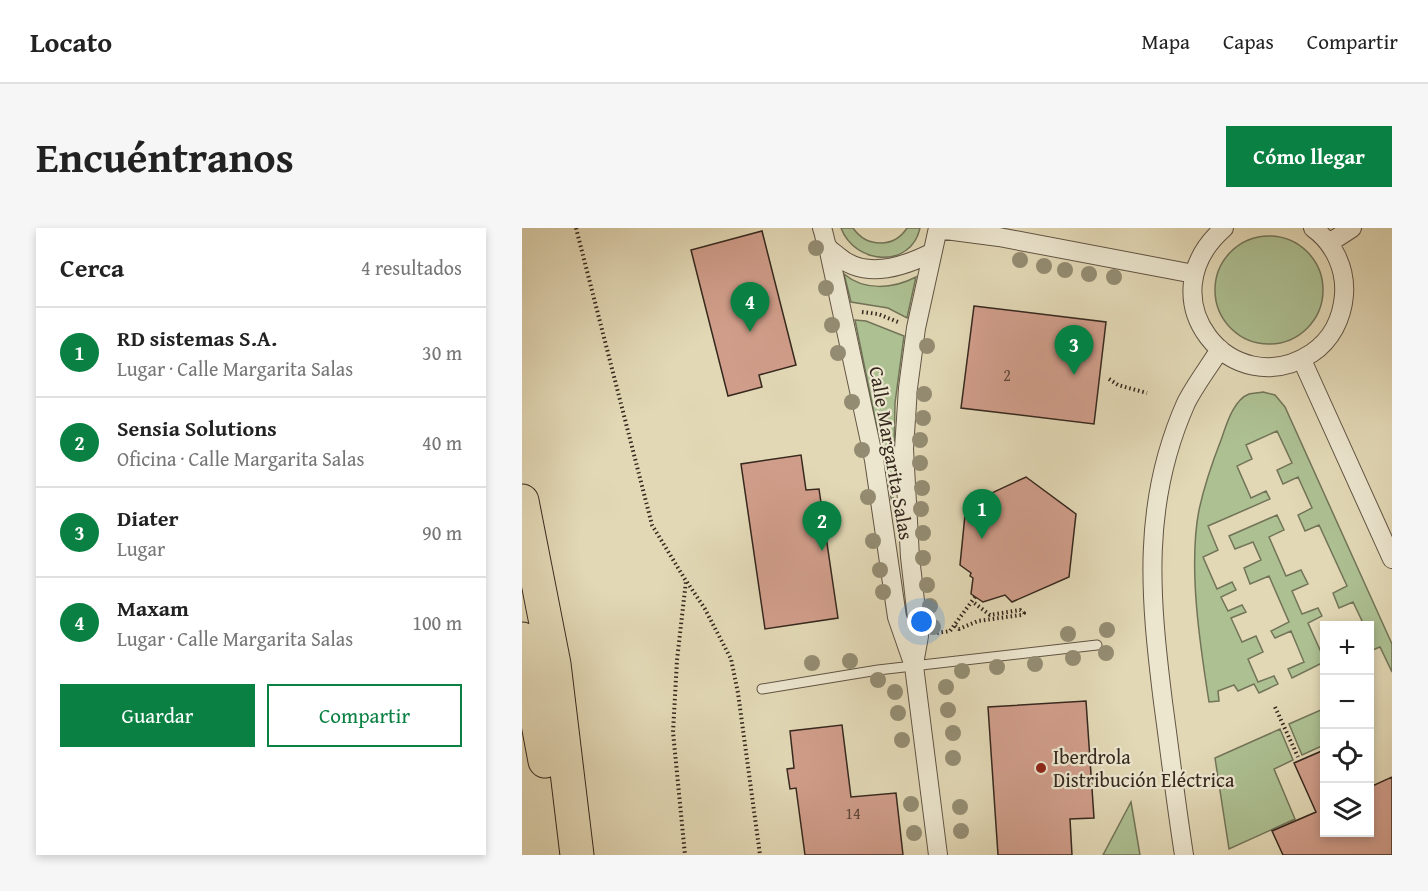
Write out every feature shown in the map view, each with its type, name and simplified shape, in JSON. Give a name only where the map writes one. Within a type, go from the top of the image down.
[{"type":"highway","points":[[522,501],[554,664],[577,855]]},
{"type":"highway","points":[[522,639],[543,748],[557,855]]},
{"type":"street","name":"Calle Margarita Salas","points":[[822,228],[874,460],[897,617],[914,666],[938,855]]},
{"type":"street","name":"Calle Margarita Salas","points":[[914,666],[919,636],[910,557],[904,449],[908,388],[916,328],[938,228]]},
{"type":"street","points":[[938,228],[999,237],[1194,274]]},
{"type":"street","points":[[1224,228],[1211,239],[1200,255],[1194,274],[1193,298],[1199,323],[1220,349],[1238,360],[1259,366],[1288,365],[1302,360],[1320,347],[1335,329],[1343,308],[1345,285],[1340,263],[1329,243],[1313,228]]},
{"type":"street","points":[[1329,243],[1352,228]]},
{"type":"street","points":[[828,247],[843,260],[860,268],[884,270],[904,265],[931,253]]},
{"type":"street","points":[[1184,855],[1155,638],[1151,570],[1154,522],[1163,476],[1187,402],[1220,349]]},
{"type":"street","points":[[1302,360],[1392,559]]},
{"type":"lane","points":[[762,689],[914,666],[1097,645]]},
{"type":"path","points":[[576,228],[652,525],[705,609],[731,659],[738,693],[760,855]]},
{"type":"path","points":[[841,314],[863,312],[878,314],[916,328]]},
{"type":"path","points":[[1109,378],[1118,386],[1147,393]]},
{"type":"path","points":[[685,855],[673,732],[677,660],[686,581]]},
{"type":"path","points":[[937,633],[950,632],[975,597]]},
{"type":"path","points":[[955,626],[959,629],[978,621],[1024,613],[1020,610],[990,615],[973,602]]},
{"type":"path","points":[[1275,707],[1298,757]]},
{"type":"green space","points":[[841,228],[853,228],[866,239],[880,243],[895,239],[907,228],[920,228],[915,241],[906,250],[895,256],[882,257],[870,255],[858,249],[848,240]]},
{"type":"green space","points":[[1269,236],[1290,240],[1307,252],[1319,269],[1323,290],[1319,311],[1307,328],[1290,340],[1269,344],[1248,340],[1231,328],[1219,311],[1215,290],[1219,269],[1231,252],[1248,240]]},
{"type":"green space","points":[[844,274],[852,280],[870,286],[888,286],[916,277],[907,318],[888,308],[851,302]]},
{"type":"green space","points":[[855,320],[866,321],[904,336],[895,403],[893,507]]},
{"type":"green space","points":[[1263,392],[1275,395],[1285,407],[1392,644],[1392,672],[1380,647],[1374,649],[1374,621],[1362,621],[1353,602],[1339,608],[1333,593],[1347,586],[1319,525],[1305,531],[1298,515],[1312,508],[1298,477],[1283,484],[1277,470],[1292,463],[1277,431],[1246,445],[1252,459],[1237,466],[1251,498],[1266,491],[1270,499],[1208,526],[1218,550],[1203,557],[1217,589],[1232,582],[1236,590],[1221,597],[1228,611],[1242,605],[1246,612],[1231,618],[1242,642],[1256,636],[1263,652],[1248,659],[1258,682],[1274,676],[1278,684],[1259,693],[1254,684],[1238,691],[1234,685],[1218,691],[1219,701],[1209,702],[1196,606],[1196,532],[1203,493],[1225,428],[1234,408],[1243,397]]},
{"type":"green space","points":[[1277,515],[1284,530],[1269,537],[1286,576],[1301,570],[1308,584],[1292,591],[1302,614],[1318,608],[1322,616],[1308,623],[1320,650],[1320,664],[1292,678],[1288,669],[1304,662],[1291,631],[1275,638],[1271,631],[1289,622],[1269,576],[1250,584],[1244,568],[1261,560],[1253,542],[1235,549],[1229,536]]},
{"type":"green space","points":[[1320,710],[1320,747],[1302,755],[1289,724]]},
{"type":"green space","points":[[1280,729],[1293,760],[1274,769],[1295,819],[1229,849],[1215,758]]},
{"type":"green space","points":[[1131,802],[1140,855],[1103,855]]},
{"type":"building","points":[[762,231],[796,365],[759,375],[762,387],[728,396],[691,250]]},
{"type":"building","points":[[974,306],[1106,322],[1094,424],[961,408]]},
{"type":"building","points":[[801,455],[806,490],[819,489],[838,618],[765,629],[741,464]]},
{"type":"building","points":[[1026,477],[1076,514],[1069,577],[1012,602],[1005,595],[983,602],[971,594],[973,578],[970,576],[971,573],[960,565],[966,505]]},
{"type":"building","name":"Iberdrola Distribución Eléctrica","points":[[1086,701],[1094,818],[1070,819],[1072,855],[998,855],[988,707]]},
{"type":"building","points":[[842,725],[851,797],[896,793],[903,855],[805,855],[796,788],[790,789],[787,769],[794,768],[790,731]]},
{"type":"building","points":[[1320,752],[1320,837],[1374,837],[1374,785],[1392,777],[1392,855],[1283,855],[1272,831],[1316,812],[1294,763]]},
{"type":"place","name":"Maxam","points":[[750,332]]},
{"type":"place","name":"Diater","points":[[1074,375]]},
{"type":"place","name":"RD sistemas S.A.","points":[[982,539]]},
{"type":"place","name":"Sensia Solutions","points":[[822,551]]},
{"type":"place","name":"Iberdrola Distribución Eléctrica","points":[[1041,768]]}]
